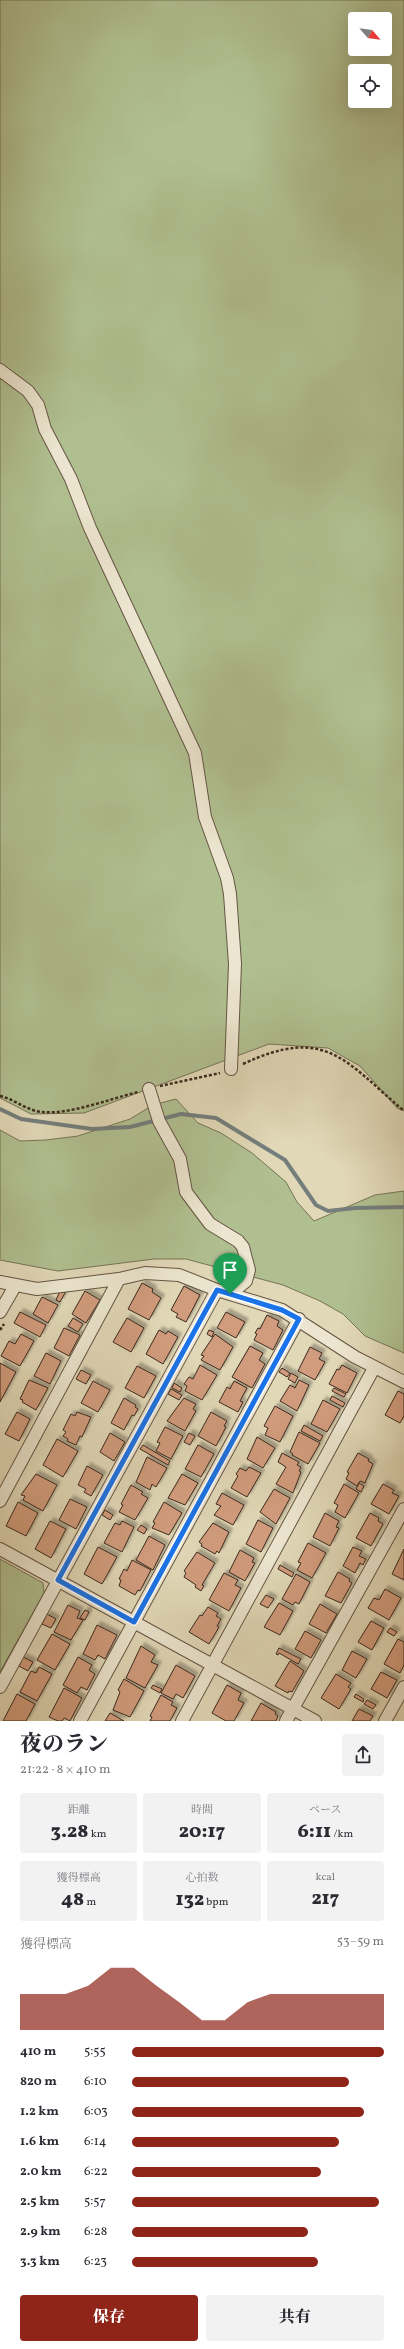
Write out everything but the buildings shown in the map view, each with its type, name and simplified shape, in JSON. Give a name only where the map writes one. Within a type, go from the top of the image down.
[{"type":"street","points":[[0,370],[28,391],[38,405],[45,429],[71,479],[90,528],[195,753],[205,817],[227,878],[230,894],[235,964],[231,1069]]},
{"type":"street","points":[[149,1089],[159,1121],[180,1159],[186,1192],[210,1224],[238,1242],[243,1247],[249,1270],[246,1281],[230,1294]]},
{"type":"street","points":[[0,1282],[37,1289],[119,1279],[145,1273],[179,1275],[217,1290],[282,1310],[299,1319],[374,1368],[404,1382]]},
{"type":"street","points":[[0,1501],[119,1279]]},
{"type":"street","points":[[0,1312],[15,1286]]},
{"type":"street","points":[[0,1687],[217,1290]]},
{"type":"street","points":[[80,1721],[299,1319]]},
{"type":"street","points":[[182,1721],[374,1368]]},
{"type":"street","points":[[286,1721],[404,1509]]},
{"type":"street","points":[[0,1548],[315,1721]]},
{"type":"street","points":[[385,1721],[404,1687]]},
{"type":"path","points":[[0,1096],[32,1109],[49,1112],[63,1111],[231,1069],[278,1050],[303,1048],[325,1050],[355,1066],[404,1111]]},
{"type":"green space","points":[[0,0],[404,0],[404,1111],[397,1108],[360,1066],[328,1048],[269,1044],[84,1113],[31,1114],[0,1098]]},
{"type":"green space","points":[[176,1099],[198,1123],[221,1133],[252,1153],[286,1182],[297,1202],[314,1221],[375,1195],[404,1191],[404,1353],[365,1336],[343,1314],[320,1301],[283,1285],[186,1259],[154,1259],[58,1271],[0,1260],[0,1130],[20,1141],[46,1140],[78,1136],[130,1119],[153,1105]]},
{"type":"green space","points":[[0,1559],[43,1583],[44,1593],[0,1672]]},
{"type":"waterway","points":[[0,1109],[21,1119],[92,1129],[130,1127],[181,1114],[216,1118],[285,1160],[316,1205],[328,1211],[355,1208],[404,1207]]},
{"type":"route","points":[[217,1290],[230,1294],[282,1310],[299,1319],[134,1622],[58,1580],[217,1290]]}]
